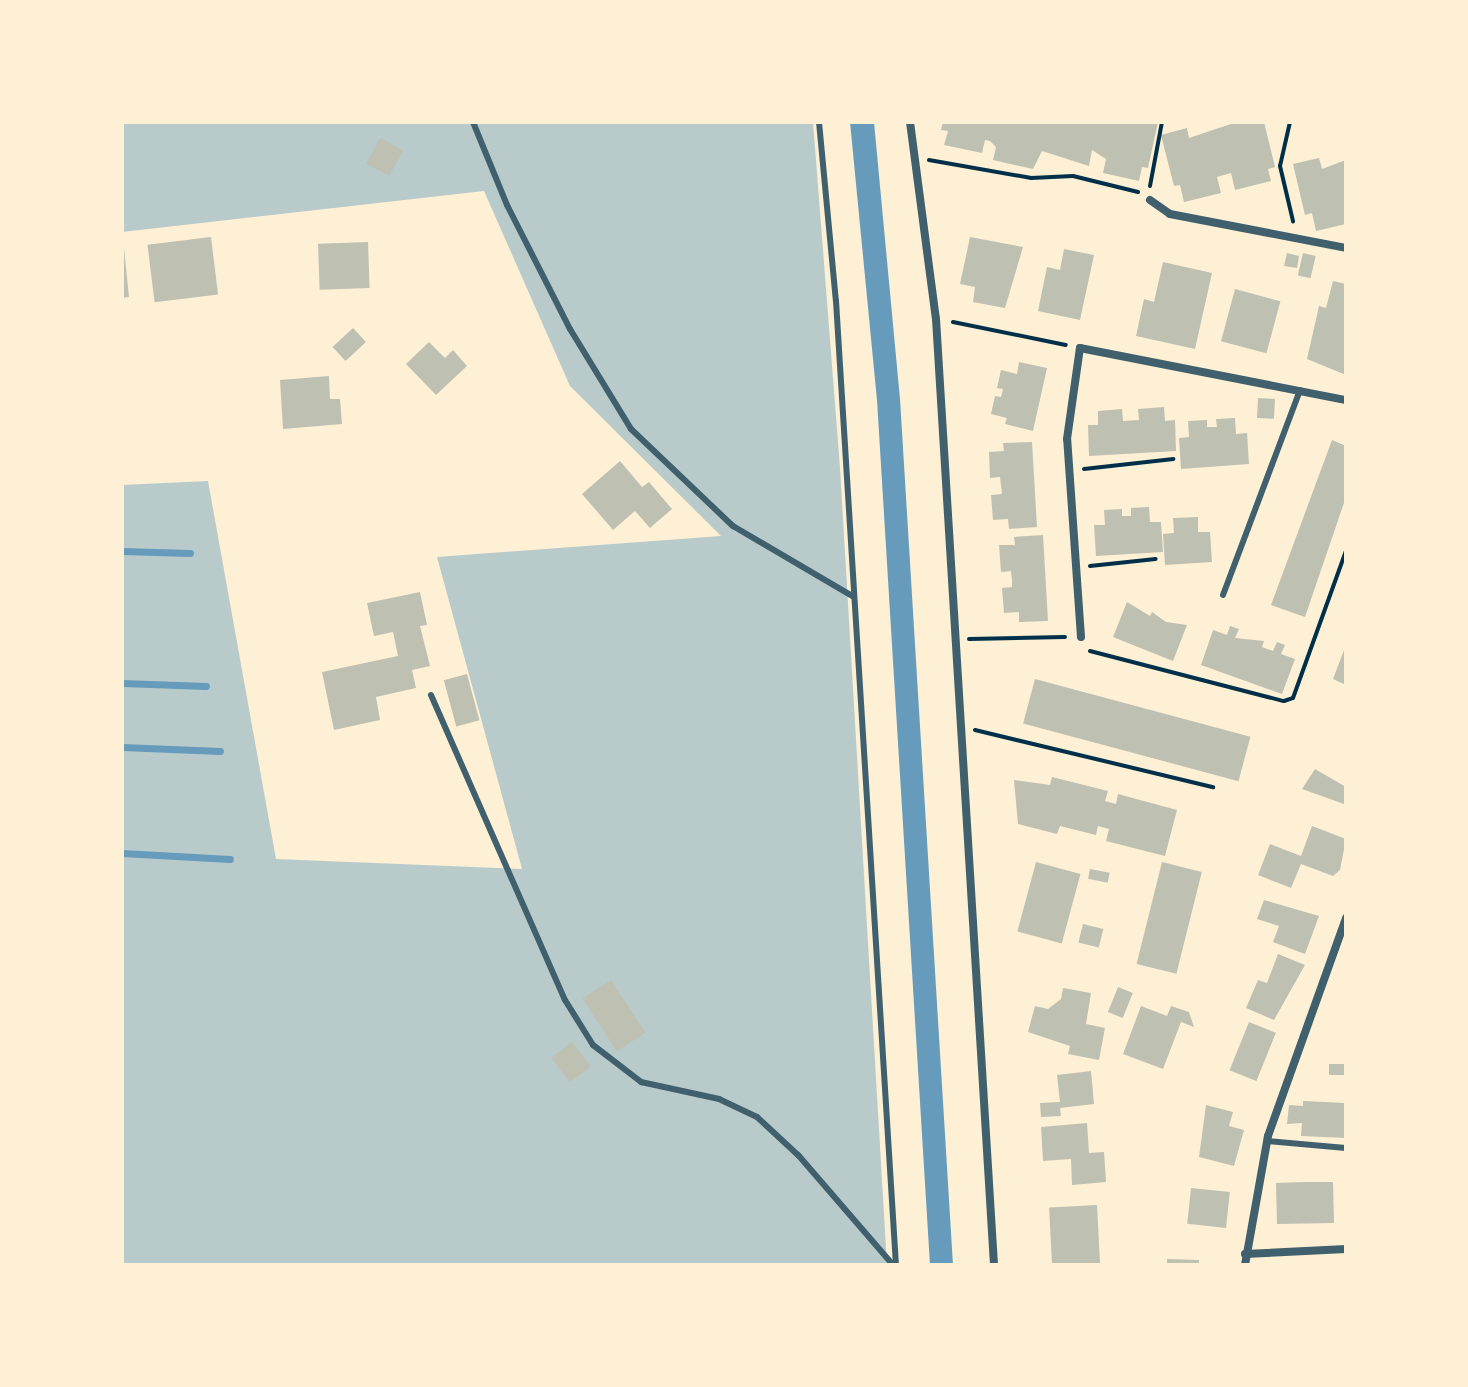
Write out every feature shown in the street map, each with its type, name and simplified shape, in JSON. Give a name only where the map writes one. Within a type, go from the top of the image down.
[{"type":"street","points":[[910,122],[936,319],[994,1265]]},
{"type":"street","points":[[1150,200],[1170,214],[1346,248]]},
{"type":"street","points":[[1081,637],[1067,412],[1080,348],[1346,400]]},
{"type":"street","points":[[1245,1265],[1267,1141],[1346,918]]},
{"type":"street","points":[[1245,1254],[1346,1249]]},
{"type":"lane","points":[[473,122],[507,205],[570,329],[631,429],[733,526],[854,597]]},
{"type":"lane","points":[[819,122],[854,597],[894,1265]]},
{"type":"lane","points":[[1223,595],[1300,390]]},
{"type":"lane","points":[[431,695],[565,1000],[593,1045],[641,1082],[719,1099],[757,1117],[799,1156],[894,1265]]},
{"type":"lane","points":[[1267,1141],[1346,1148]]},
{"type":"path","points":[[914,158],[1013,176],[1073,176],[1106,188],[1130,187],[1150,200],[1162,122]]},
{"type":"path","points":[[1298,239],[1280,166],[1290,122],[1305,122]]},
{"type":"path","points":[[936,319],[1080,348]]},
{"type":"path","points":[[1069,471],[1173,459]]},
{"type":"path","points":[[955,639],[1081,637],[1091,654],[1284,701],[1293,698],[1346,551]]},
{"type":"path","points":[[1076,568],[1156,559]]},
{"type":"path","points":[[961,726],[1213,787]]},
{"type":"shaded area","points":[[122,122],[813,122],[840,468],[887,1265],[122,1265],[122,485],[208,481],[276,859],[522,869],[437,557],[721,536],[570,386],[484,191],[122,232]]},
{"type":"water","points":[[850,122],[874,122],[900,399],[953,1265],[930,1265],[877,400]]},
{"type":"building","points":[[943,122],[1158,122],[1148,168],[1142,167],[1139,181],[1103,173],[1106,159],[1092,150],[1089,166],[1042,151],[1033,169],[993,160],[996,147],[990,141],[985,140],[982,153],[944,145],[948,131],[941,130]]},
{"type":"building","points":[[1237,122],[1264,122],[1275,167],[1268,169],[1271,181],[1235,190],[1231,173],[1217,177],[1221,193],[1184,202],[1180,185],[1174,186],[1161,135],[1187,128],[1189,138]]},
{"type":"building","points":[[380,138],[403,150],[389,176],[366,164]]},
{"type":"building","points":[[1319,158],[1322,169],[1346,160],[1346,224],[1316,231],[1312,213],[1305,215],[1293,164]]},
{"type":"building","points":[[211,237],[218,295],[155,302],[147,245]]},
{"type":"building","points":[[970,237],[1023,247],[1005,308],[973,302],[975,287],[960,284]]},
{"type":"building","points":[[368,242],[370,288],[320,290],[318,244]]},
{"type":"building","points":[[122,249],[129,297],[122,298]]},
{"type":"building","points":[[1064,249],[1094,255],[1080,320],[1038,311],[1047,267],[1060,270]]},
{"type":"building","points":[[1287,253],[1299,256],[1297,268],[1284,266]]},
{"type":"building","points":[[1303,253],[1316,256],[1310,278],[1298,275]]},
{"type":"building","points":[[1163,262],[1212,273],[1195,349],[1136,336],[1144,299],[1154,302]]},
{"type":"building","points":[[1333,281],[1346,284],[1346,375],[1307,359],[1319,306],[1326,308]]},
{"type":"building","points":[[1235,289],[1280,301],[1266,353],[1221,341]]},
{"type":"building","points":[[353,328],[366,342],[345,361],[333,347]]},
{"type":"building","points":[[429,342],[445,358],[453,350],[467,366],[436,395],[406,364]]},
{"type":"building","points":[[1019,362],[1047,368],[1033,431],[1005,424],[1007,418],[991,414],[995,396],[1001,397],[1003,389],[997,388],[1001,370],[1017,374]]},
{"type":"building","points":[[329,376],[330,399],[340,399],[342,424],[283,429],[280,380]]},
{"type":"building","points":[[1258,398],[1275,399],[1274,419],[1257,418]]},
{"type":"building","points":[[1164,407],[1165,421],[1175,420],[1176,451],[1089,456],[1088,425],[1098,425],[1098,411],[1122,409],[1123,421],[1139,420],[1138,409]]},
{"type":"building","points":[[1235,418],[1236,434],[1247,433],[1249,464],[1181,469],[1179,438],[1189,437],[1188,421],[1207,420],[1207,427],[1217,427],[1216,419]]},
{"type":"building","points":[[1332,440],[1346,446],[1346,497],[1305,617],[1271,605]]},
{"type":"building","points":[[1032,442],[1037,527],[1009,529],[1008,519],[993,520],[991,495],[1002,494],[1000,477],[990,478],[989,452],[1004,451],[1003,443]]},
{"type":"building","points":[[620,461],[642,487],[649,482],[672,509],[650,528],[635,511],[613,530],[582,494]]},
{"type":"building","points":[[1149,507],[1150,522],[1161,522],[1163,552],[1096,556],[1094,525],[1105,525],[1104,510],[1122,509],[1122,516],[1131,516],[1131,508]]},
{"type":"building","points":[[1198,517],[1198,532],[1210,532],[1212,562],[1165,565],[1163,534],[1174,533],[1173,518]]},
{"type":"building","points":[[1043,535],[1048,621],[1019,622],[1019,612],[1004,613],[1002,588],[1012,587],[1012,580],[1011,571],[1001,572],[999,545],[1015,545],[1014,537]]},
{"type":"building","points":[[420,592],[427,625],[420,626],[430,666],[412,670],[416,688],[376,697],[380,720],[334,730],[322,672],[398,656],[393,632],[374,636],[367,603]]},
{"type":"building","points":[[1127,602],[1150,616],[1152,612],[1166,622],[1187,625],[1173,661],[1113,637]]},
{"type":"building","points":[[1230,626],[1239,629],[1235,638],[1264,641],[1262,647],[1273,651],[1277,642],[1285,645],[1281,654],[1295,659],[1282,694],[1201,665],[1213,630],[1227,635]]},
{"type":"building","points":[[1346,645],[1346,685],[1333,679]]},
{"type":"building","points":[[467,674],[479,720],[456,727],[444,680]]},
{"type":"building","points":[[1035,679],[1250,737],[1238,781],[1023,723]]},
{"type":"building","points":[[1315,769],[1346,787],[1344,804],[1302,789]]},
{"type":"building","points":[[1052,777],[1108,791],[1105,801],[1116,804],[1118,794],[1177,810],[1165,856],[1106,841],[1109,829],[1098,826],[1096,835],[1060,826],[1057,834],[1018,824],[1014,780],[1050,785]]},
{"type":"building","points":[[1312,826],[1346,839],[1340,870],[1333,876],[1301,864],[1291,888],[1258,875],[1270,844],[1301,856]]},
{"type":"building","points":[[1036,862],[1080,874],[1062,943],[1017,932]]},
{"type":"building","points":[[1162,862],[1202,872],[1176,974],[1137,964]]},
{"type":"building","points":[[1090,869],[1110,873],[1108,883],[1088,879]]},
{"type":"building","points":[[1264,900],[1319,916],[1305,954],[1273,942],[1279,926],[1257,919]]},
{"type":"building","points":[[1083,924],[1103,929],[1099,948],[1078,942]]},
{"type":"building","points":[[1278,954],[1305,965],[1274,1020],[1246,1008],[1258,980],[1267,983]]},
{"type":"building","points":[[611,980],[645,1033],[617,1051],[582,999]]},
{"type":"building","points":[[1118,987],[1133,993],[1123,1018],[1108,1012]]},
{"type":"building","points":[[1063,988],[1091,993],[1086,1024],[1105,1028],[1099,1060],[1068,1054],[1070,1046],[1028,1032],[1035,1006],[1048,1009],[1061,999]]},
{"type":"building","points":[[1141,1006],[1167,1016],[1171,1006],[1189,1012],[1194,1027],[1181,1022],[1163,1069],[1123,1054]]},
{"type":"building","points":[[1249,1022],[1276,1033],[1256,1081],[1230,1070]]},
{"type":"building","points":[[572,1042],[591,1067],[570,1082],[551,1058]]},
{"type":"building","points":[[1329,1064],[1346,1064],[1346,1075],[1329,1075]]},
{"type":"building","points":[[1091,1071],[1094,1104],[1060,1108],[1061,1116],[1041,1117],[1040,1103],[1060,1102],[1057,1075]]},
{"type":"building","points":[[1303,1101],[1345,1103],[1346,1138],[1301,1136],[1302,1123],[1287,1124],[1289,1105],[1303,1106]]},
{"type":"building","points":[[1206,1105],[1233,1112],[1229,1126],[1244,1130],[1234,1166],[1199,1157]]},
{"type":"building","points":[[1087,1123],[1089,1153],[1104,1152],[1106,1182],[1072,1185],[1071,1159],[1043,1161],[1041,1127]]},
{"type":"building","points":[[1333,1182],[1334,1223],[1277,1224],[1276,1183]]},
{"type":"building","points":[[1191,1188],[1230,1192],[1226,1228],[1187,1224]]},
{"type":"building","points":[[1097,1205],[1100,1265],[1052,1265],[1049,1208]]},
{"type":"building","points":[[1167,1259],[1199,1260],[1199,1265],[1167,1265]]},
{"type":"waterway","points":[[122,551],[190,553]]},
{"type":"waterway","points":[[122,683],[206,686]]},
{"type":"waterway","points":[[122,747],[220,751]]},
{"type":"waterway","points":[[122,853],[230,859]]}]
